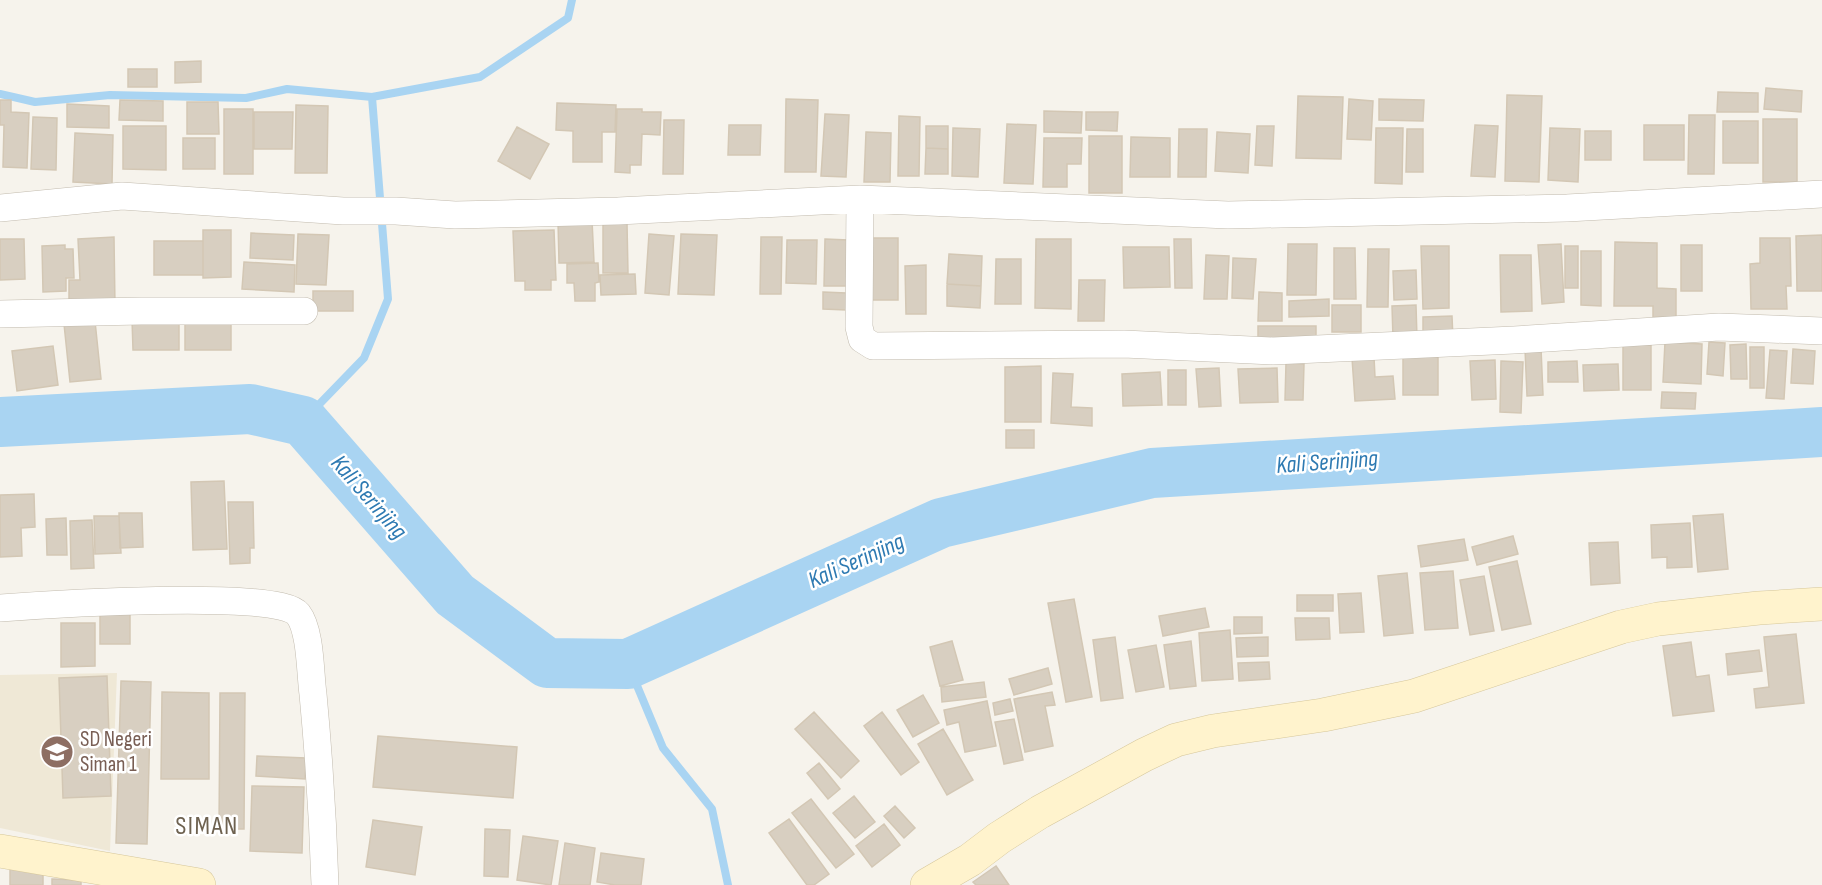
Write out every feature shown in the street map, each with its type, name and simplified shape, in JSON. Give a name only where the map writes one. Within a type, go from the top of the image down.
[{"type":"main road","points":[[927,885],[970,860],[1040,812],[1143,755],[1176,740],[1213,730],[1323,715],[1414,696],[1621,627],[1658,619],[1822,604]]},
{"type":"main road","points":[[0,851],[199,885]]},
{"type":"street","points":[[0,208],[122,196],[343,211],[396,211],[455,215],[618,211],[860,199],[1228,215],[1567,208],[1822,194]]},
{"type":"street","points":[[860,199],[859,327],[862,339],[873,346],[1124,344],[1273,351],[1514,340],[1719,327],[1822,331]]},
{"type":"street","points":[[0,314],[304,311]]},
{"type":"street","points":[[0,608],[151,600],[267,603],[297,613],[305,628],[321,777],[326,885]]},
{"type":"shaded area","name":"SD Negeri Siman 1","points":[[117,673],[110,851],[0,828],[0,675]]},
{"type":"building","points":[[201,61],[201,82],[175,83],[175,62]]},
{"type":"building","points":[[128,69],[157,69],[157,87],[128,87]]},
{"type":"building","points":[[1766,88],[1802,91],[1801,112],[1764,109]]},
{"type":"building","points":[[1718,92],[1758,93],[1758,112],[1717,112]]},
{"type":"building","points":[[1507,95],[1542,96],[1539,182],[1505,181]]},
{"type":"building","points":[[1298,96],[1343,97],[1341,159],[1296,158]]},
{"type":"building","points":[[786,99],[818,100],[816,172],[785,172]]},
{"type":"building","points":[[1349,99],[1373,101],[1371,140],[1347,139]]},
{"type":"building","points":[[1379,99],[1424,100],[1423,121],[1379,120]]},
{"type":"building","points":[[0,100],[11,100],[11,112],[29,113],[27,168],[3,167],[4,125],[0,125]]},
{"type":"building","points":[[120,100],[163,101],[163,121],[119,120]]},
{"type":"building","points":[[187,102],[218,102],[219,134],[187,134]]},
{"type":"building","points":[[557,103],[616,105],[615,132],[602,132],[602,162],[573,162],[573,131],[556,130]]},
{"type":"building","points":[[67,104],[109,106],[109,128],[67,127]]},
{"type":"building","points":[[296,105],[328,106],[327,173],[295,173]]},
{"type":"building","points":[[224,109],[253,109],[253,174],[224,174]]},
{"type":"building","points":[[617,109],[661,112],[660,135],[642,134],[641,165],[630,165],[630,173],[615,172]]},
{"type":"building","points":[[1044,111],[1082,112],[1081,133],[1044,132]]},
{"type":"building","points":[[254,112],[293,112],[292,149],[254,149]]},
{"type":"building","points":[[1086,112],[1118,112],[1117,131],[1086,130]]},
{"type":"building","points":[[825,114],[849,115],[846,177],[821,176]]},
{"type":"building","points":[[1689,115],[1715,115],[1714,174],[1688,174]]},
{"type":"building","points":[[899,116],[920,117],[919,176],[898,176]]},
{"type":"building","points":[[33,117],[57,118],[56,170],[31,169]]},
{"type":"building","points":[[1763,119],[1797,119],[1797,182],[1763,182]]},
{"type":"building","points":[[664,120],[684,120],[683,174],[663,174]]},
{"type":"building","points":[[1723,121],[1758,121],[1758,163],[1723,163]]},
{"type":"building","points":[[1007,124],[1036,125],[1033,184],[1004,183]]},
{"type":"building","points":[[729,125],[761,125],[760,155],[728,155]]},
{"type":"building","points":[[1475,125],[1498,126],[1495,177],[1471,176]]},
{"type":"building","points":[[1644,125],[1684,125],[1684,160],[1644,160]]},
{"type":"building","points":[[123,126],[166,126],[166,170],[123,169]]},
{"type":"building","points":[[926,126],[948,126],[948,149],[926,148]]},
{"type":"building","points":[[1257,126],[1274,126],[1272,166],[1255,165]]},
{"type":"building","points":[[517,127],[549,144],[530,179],[498,161]]},
{"type":"building","points":[[953,128],[980,129],[978,177],[952,176]]},
{"type":"building","points":[[1376,128],[1403,128],[1402,184],[1375,183]]},
{"type":"building","points":[[1550,128],[1580,129],[1578,182],[1548,180]]},
{"type":"building","points":[[1179,129],[1207,129],[1206,177],[1178,177]]},
{"type":"building","points":[[1407,129],[1423,129],[1423,172],[1406,172]]},
{"type":"building","points":[[1585,131],[1611,131],[1611,160],[1585,160]]},
{"type":"building","points":[[866,132],[891,133],[890,182],[864,182]]},
{"type":"building","points":[[1217,132],[1250,134],[1248,173],[1215,171]]},
{"type":"building","points":[[75,133],[113,135],[112,184],[73,182]]},
{"type":"building","points":[[1089,136],[1122,136],[1122,193],[1089,193]]},
{"type":"building","points":[[1131,137],[1170,138],[1170,177],[1130,177]]},
{"type":"building","points":[[183,138],[215,138],[215,169],[183,169]]},
{"type":"building","points":[[1044,138],[1082,138],[1081,164],[1067,164],[1067,187],[1043,187]]},
{"type":"building","points":[[926,148],[948,149],[948,174],[925,174]]},
{"type":"building","points":[[592,220],[594,262],[559,263],[558,221]]},
{"type":"building","points":[[603,223],[627,223],[628,273],[603,273]]},
{"type":"building","points":[[203,230],[231,230],[231,277],[203,278]]},
{"type":"building","points":[[554,230],[556,280],[551,280],[551,290],[525,290],[525,281],[515,281],[513,231]]},
{"type":"building","points":[[251,233],[294,235],[293,260],[250,258]]},
{"type":"building","points":[[298,234],[329,235],[326,285],[296,284]]},
{"type":"building","points":[[649,234],[674,236],[669,295],[645,293]]},
{"type":"building","points":[[681,234],[717,235],[714,295],[678,294]]},
{"type":"building","points":[[1822,235],[1822,291],[1797,291],[1796,236]]},
{"type":"building","points":[[114,237],[115,306],[69,306],[69,280],[80,280],[78,239]]},
{"type":"building","points":[[761,237],[782,237],[781,294],[760,294]]},
{"type":"building","points":[[871,238],[898,238],[898,300],[871,300]]},
{"type":"building","points":[[1760,238],[1790,238],[1791,286],[1786,286],[1787,309],[1751,309],[1750,264],[1760,263]]},
{"type":"building","points":[[0,239],[24,239],[25,279],[0,280]]},
{"type":"building","points":[[825,239],[848,240],[847,286],[824,286]]},
{"type":"building","points":[[1036,239],[1071,239],[1071,309],[1035,308]]},
{"type":"building","points":[[1174,239],[1191,239],[1192,288],[1175,288]]},
{"type":"building","points":[[787,240],[817,240],[816,284],[786,283]]},
{"type":"building","points":[[154,241],[203,241],[203,275],[154,275]]},
{"type":"building","points":[[1615,242],[1657,243],[1657,288],[1676,289],[1676,318],[1653,317],[1653,306],[1614,306]]},
{"type":"building","points":[[1288,244],[1317,244],[1316,295],[1287,295]]},
{"type":"building","points":[[1561,244],[1564,302],[1542,304],[1538,245]]},
{"type":"building","points":[[65,245],[65,249],[73,249],[74,278],[66,278],[66,291],[43,292],[42,246]]},
{"type":"building","points":[[1681,245],[1702,245],[1702,291],[1681,291]]},
{"type":"building","points":[[1421,246],[1449,246],[1449,308],[1423,309]]},
{"type":"building","points":[[1565,246],[1578,246],[1578,288],[1565,288]]},
{"type":"building","points":[[1123,247],[1169,247],[1170,287],[1124,288]]},
{"type":"building","points":[[1334,248],[1355,248],[1356,299],[1334,299]]},
{"type":"building","points":[[1368,249],[1389,249],[1388,307],[1367,307]]},
{"type":"building","points":[[1581,251],[1601,251],[1601,306],[1581,305]]},
{"type":"building","points":[[949,254],[982,256],[981,286],[947,284]]},
{"type":"building","points":[[1206,255],[1229,256],[1227,299],[1204,299]]},
{"type":"building","points":[[1500,255],[1531,255],[1532,311],[1501,312]]},
{"type":"building","points":[[1233,258],[1256,259],[1253,299],[1232,298]]},
{"type":"building","points":[[996,259],[1021,259],[1021,304],[995,304]]},
{"type":"building","points":[[244,262],[295,265],[294,292],[242,289]]},
{"type":"building","points":[[598,263],[599,282],[595,283],[595,301],[575,301],[574,283],[567,283],[567,264]]},
{"type":"building","points":[[926,265],[926,314],[906,314],[905,266]]},
{"type":"building","points":[[1416,270],[1417,299],[1394,300],[1393,271]]},
{"type":"building","points":[[635,274],[636,294],[601,295],[600,275]]},
{"type":"building","points":[[1079,280],[1105,280],[1104,321],[1078,321]]},
{"type":"building","points":[[947,284],[981,286],[980,308],[947,306]]},
{"type":"building","points":[[313,291],[353,291],[353,311],[313,311]]},
{"type":"building","points":[[823,292],[846,293],[846,310],[823,309]]},
{"type":"building","points":[[1259,292],[1282,293],[1282,321],[1258,321]]},
{"type":"building","points":[[1329,299],[1329,316],[1289,317],[1289,301]]},
{"type":"building","points":[[1332,305],[1361,305],[1361,332],[1332,332]]},
{"type":"building","points":[[1416,305],[1417,338],[1393,338],[1392,306]]},
{"type":"building","points":[[1452,316],[1453,339],[1423,340],[1423,317]]},
{"type":"building","points":[[179,318],[179,350],[133,350],[132,319]]},
{"type":"building","points":[[185,320],[231,320],[231,350],[185,350]]},
{"type":"building","points":[[95,321],[101,379],[70,382],[64,324]]},
{"type":"building","points":[[1258,326],[1316,326],[1316,343],[1258,343]]},
{"type":"building","points":[[1665,342],[1702,344],[1701,384],[1663,382]]},
{"type":"building","points":[[1709,342],[1725,343],[1723,376],[1707,374]]},
{"type":"building","points":[[1746,344],[1747,379],[1731,379],[1730,345]]},
{"type":"building","points":[[1623,345],[1651,345],[1651,390],[1623,390]]},
{"type":"building","points":[[53,346],[58,385],[17,391],[12,351]]},
{"type":"building","points":[[1750,347],[1764,347],[1764,388],[1750,388]]},
{"type":"building","points":[[1541,348],[1543,395],[1527,396],[1525,349]]},
{"type":"building","points":[[1793,349],[1815,351],[1813,384],[1791,383]]},
{"type":"building","points":[[1770,350],[1787,351],[1784,399],[1766,398]]},
{"type":"building","points":[[1374,357],[1375,377],[1393,376],[1395,399],[1355,401],[1352,358]]},
{"type":"building","points":[[1403,357],[1438,357],[1438,395],[1403,395]]},
{"type":"building","points":[[1495,360],[1496,399],[1472,400],[1470,361]]},
{"type":"building","points":[[1501,361],[1523,362],[1521,413],[1500,412]]},
{"type":"building","points":[[1577,361],[1578,382],[1548,382],[1548,362]]},
{"type":"building","points":[[1286,363],[1304,364],[1303,400],[1285,400]]},
{"type":"building","points":[[1618,364],[1619,390],[1584,391],[1583,365]]},
{"type":"building","points":[[1041,366],[1041,422],[1005,422],[1005,367]]},
{"type":"building","points":[[1219,368],[1221,406],[1199,407],[1196,369]]},
{"type":"building","points":[[1277,368],[1278,402],[1240,403],[1238,369]]},
{"type":"building","points":[[1168,370],[1186,370],[1186,405],[1168,405]]},
{"type":"building","points":[[1160,372],[1162,405],[1123,406],[1122,374]]},
{"type":"building","points":[[1053,373],[1073,374],[1071,407],[1092,408],[1092,426],[1051,423]]},
{"type":"building","points":[[1662,392],[1696,393],[1695,409],[1661,408]]},
{"type":"building","points":[[1006,430],[1034,430],[1034,448],[1006,448]]},
{"type":"building","points":[[224,481],[227,549],[193,550],[191,482]]},
{"type":"building","points":[[34,494],[35,527],[21,528],[22,556],[0,557],[0,495]]},
{"type":"building","points":[[228,502],[253,502],[254,548],[250,548],[250,563],[230,564]]},
{"type":"building","points":[[119,513],[142,513],[143,547],[120,548]]},
{"type":"building","points":[[1723,514],[1728,569],[1698,572],[1693,516]]},
{"type":"building","points":[[94,516],[119,516],[121,553],[95,554]]},
{"type":"building","points":[[66,518],[67,555],[47,555],[46,519]]},
{"type":"building","points":[[92,520],[94,568],[71,569],[70,521]]},
{"type":"building","points":[[1690,523],[1692,567],[1667,568],[1667,557],[1652,558],[1651,525]]},
{"type":"building","points":[[1513,536],[1518,554],[1477,565],[1472,547]]},
{"type":"building","points":[[1464,539],[1468,560],[1421,567],[1418,546]]},
{"type":"building","points":[[1618,542],[1620,583],[1591,585],[1589,543]]},
{"type":"building","points":[[1517,561],[1531,624],[1502,630],[1489,567]]},
{"type":"building","points":[[1453,571],[1458,628],[1425,630],[1420,573]]},
{"type":"building","points":[[1407,573],[1413,633],[1384,636],[1378,576]]},
{"type":"building","points":[[1484,576],[1494,631],[1470,635],[1460,580]]},
{"type":"building","points":[[1361,593],[1364,632],[1340,633],[1338,594]]},
{"type":"building","points":[[1297,595],[1333,595],[1333,611],[1297,611]]},
{"type":"building","points":[[1074,599],[1092,697],[1066,702],[1048,603]]},
{"type":"building","points":[[100,608],[130,608],[130,644],[100,644]]},
{"type":"building","points":[[1205,608],[1209,627],[1163,636],[1159,616]]},
{"type":"building","points":[[1234,617],[1262,617],[1262,633],[1234,634]]},
{"type":"building","points":[[1295,618],[1329,618],[1330,639],[1296,640]]},
{"type":"building","points":[[61,623],[95,623],[95,666],[61,667]]},
{"type":"building","points":[[1230,630],[1233,679],[1202,681],[1199,633]]},
{"type":"building","points":[[1796,634],[1804,703],[1756,708],[1754,689],[1769,687],[1764,637]]},
{"type":"building","points":[[1115,637],[1123,698],[1101,701],[1093,640]]},
{"type":"building","points":[[1268,637],[1268,656],[1237,657],[1236,638]]},
{"type":"building","points":[[952,641],[963,680],[940,686],[930,647]]},
{"type":"building","points":[[1191,641],[1196,686],[1170,689],[1164,645]]},
{"type":"building","points":[[1691,642],[1696,677],[1709,675],[1714,711],[1673,716],[1663,646]]},
{"type":"building","points":[[1156,645],[1164,687],[1136,692],[1128,650]]},
{"type":"building","points":[[1759,650],[1762,671],[1728,675],[1726,654]]},
{"type":"building","points":[[1269,662],[1270,679],[1239,681],[1238,663]]},
{"type":"building","points":[[1048,668],[1052,684],[1014,695],[1009,679]]},
{"type":"building","points":[[107,676],[111,796],[63,798],[59,678]]},
{"type":"building","points":[[121,681],[151,682],[147,844],[116,843]]},
{"type":"building","points":[[984,682],[986,697],[942,702],[941,687]]},
{"type":"building","points":[[162,692],[209,693],[209,779],[161,779]]},
{"type":"building","points":[[1052,692],[1055,705],[1045,706],[1053,746],[1025,752],[1014,699]]},
{"type":"building","points":[[220,693],[245,693],[244,829],[219,829]]},
{"type":"building","points":[[923,695],[939,723],[913,737],[897,710]]},
{"type":"building","points":[[1010,699],[1013,711],[995,715],[993,703]]},
{"type":"building","points":[[987,701],[996,746],[965,752],[959,722],[947,725],[944,710]]},
{"type":"building","points":[[814,712],[859,761],[841,778],[795,729]]},
{"type":"building","points":[[882,712],[919,762],[901,775],[864,726]]},
{"type":"building","points":[[1014,719],[1023,760],[1004,764],[995,722]]},
{"type":"building","points":[[943,729],[973,780],[947,795],[918,744]]},
{"type":"building","points":[[378,736],[517,747],[513,798],[373,787]]},
{"type":"building","points":[[257,756],[306,758],[305,779],[256,776]]},
{"type":"building","points":[[819,763],[840,789],[828,799],[807,773]]},
{"type":"building","points":[[252,786],[304,787],[302,853],[250,851]]},
{"type":"building","points":[[854,796],[875,822],[855,838],[833,813]]},
{"type":"building","points":[[811,799],[854,854],[836,868],[792,813]]},
{"type":"building","points":[[895,806],[915,828],[904,838],[884,816]]},
{"type":"building","points":[[789,819],[829,874],[814,885],[807,885],[769,833]]},
{"type":"building","points":[[373,820],[422,827],[415,875],[366,867]]},
{"type":"building","points":[[884,824],[900,845],[872,867],[856,846]]},
{"type":"building","points":[[485,829],[510,830],[508,877],[484,876]]},
{"type":"building","points":[[523,836],[558,841],[551,885],[517,880]]},
{"type":"building","points":[[565,843],[595,848],[590,885],[559,885]]},
{"type":"building","points":[[601,853],[644,859],[641,885],[597,882]]},
{"type":"building","points":[[996,866],[1009,885],[976,885],[973,882]]},
{"type":"building","points":[[10,868],[43,868],[43,885],[10,885]]},
{"type":"building","points":[[52,879],[81,880],[81,885],[52,885]]},
{"type":"waterway","points":[[303,421],[364,358],[388,299],[372,97],[480,77],[568,18],[572,0]]},
{"type":"waterway","points":[[0,94],[35,102],[110,95],[246,98],[287,89],[372,97]]},
{"type":"waterway","name":"Kali Serinjing","points":[[0,422],[250,409],[303,421],[455,595],[547,663],[628,664],[941,523],[1152,473],[1822,432]]},
{"type":"waterway","points":[[628,664],[663,748],[712,809],[728,885]]},
{"type":"place","name":"SD Negeri Siman 1","points":[[57,752]]},
{"type":"district","name":"SIMAN","points":[[207,826]]}]
